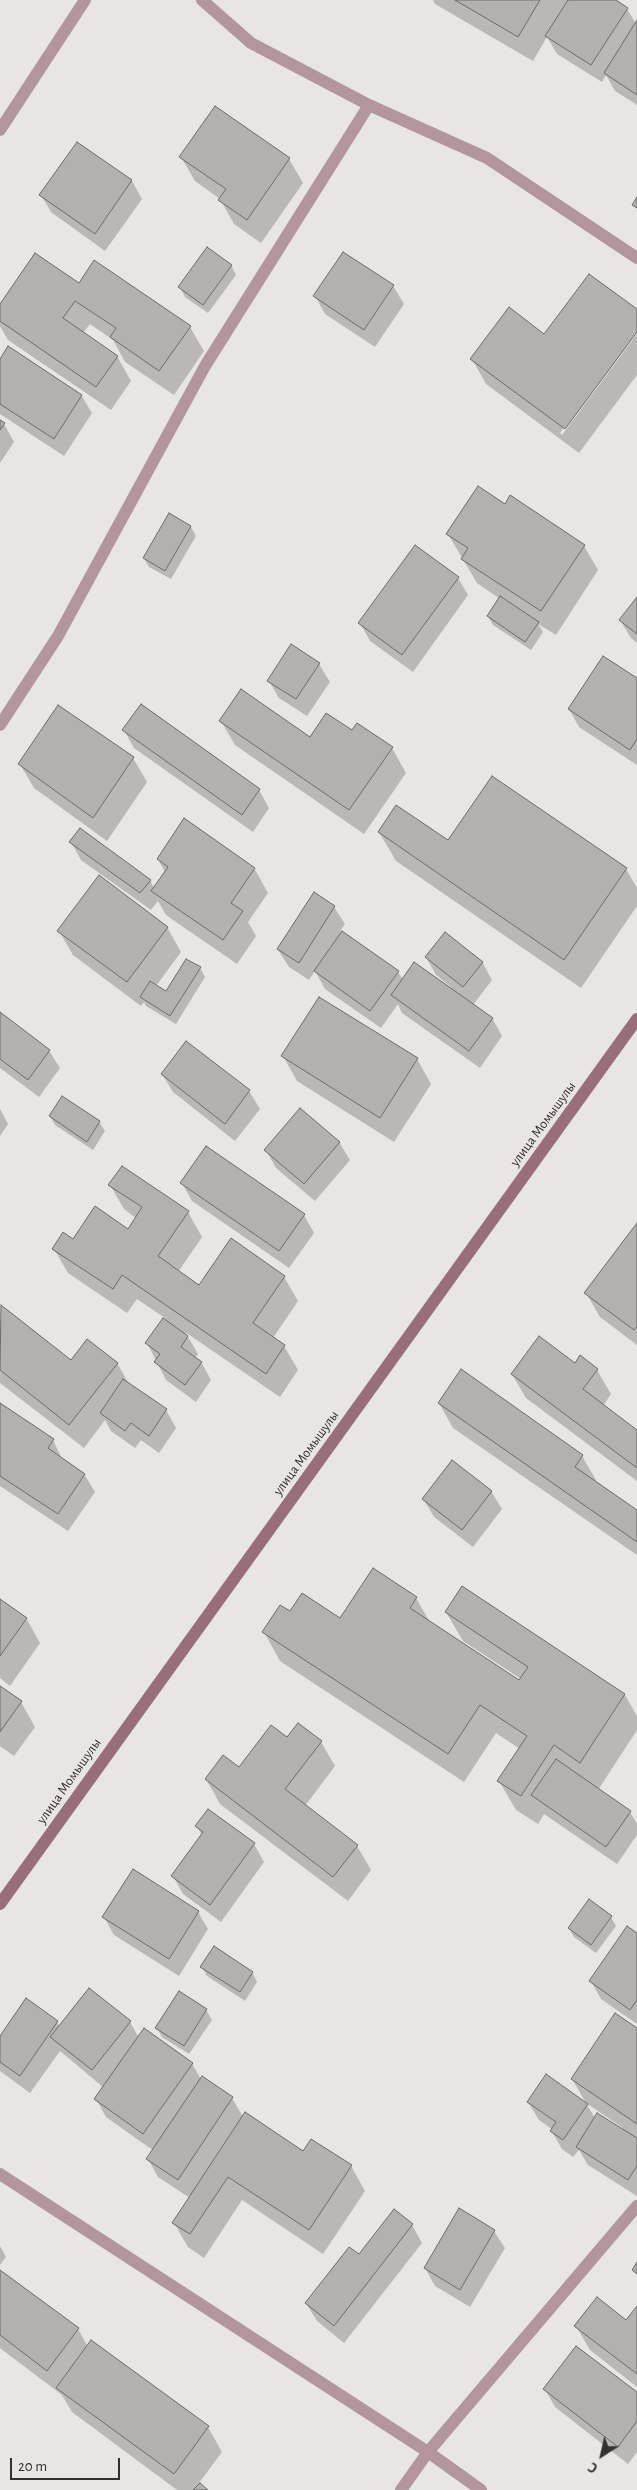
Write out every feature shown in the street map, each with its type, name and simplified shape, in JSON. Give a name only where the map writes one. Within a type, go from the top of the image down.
[{"type":"street","points":[[0,130],[85,0]]},
{"type":"street","points":[[202,0],[251,43],[369,105],[487,158],[637,258]]},
{"type":"street","points":[[0,725],[58,636],[205,366],[369,105]]},
{"type":"street","name":"улица Момышулы","points":[[0,1904],[637,1019]]},
{"type":"street","points":[[0,2174],[428,2452],[481,2490]]},
{"type":"street","points":[[401,2490],[428,2452],[637,2206]]},
{"type":"building","points":[[455,0],[540,0],[518,37]]},
{"type":"building","points":[[568,0],[616,0],[628,8],[591,65],[545,36]]},
{"type":"building","points":[[637,20],[637,95],[604,73]]},
{"type":"building","points":[[215,106],[290,158],[247,220],[218,200],[226,189],[179,157]]},
{"type":"building","points":[[77,142],[132,180],[95,234],[39,195]]},
{"type":"building","points":[[637,197],[637,208],[632,205]]},
{"type":"building","points":[[207,247],[232,265],[203,305],[178,287]]},
{"type":"building","points":[[343,252],[394,285],[364,330],[313,296]]},
{"type":"building","points":[[35,253],[79,283],[94,260],[191,326],[159,371],[110,337],[116,328],[75,301],[63,318],[118,356],[96,387],[0,321],[0,304]]},
{"type":"building","points":[[589,274],[637,309],[637,332],[565,429],[470,359],[509,307],[544,334]]},
{"type":"building","points":[[8,346],[82,395],[54,439],[0,404],[0,359]]},
{"type":"building","points":[[0,420],[5,423],[0,430]]},
{"type":"building","points":[[478,486],[505,504],[510,495],[585,545],[541,611],[461,559],[468,548],[446,534]]},
{"type":"building","points":[[169,513],[191,526],[165,571],[143,558]]},
{"type":"building","points":[[415,545],[459,577],[402,655],[358,623]]},
{"type":"building","points":[[500,596],[539,622],[525,642],[487,616]]},
{"type":"building","points":[[637,597],[637,634],[619,620]]},
{"type":"building","points":[[291,644],[320,663],[296,699],[267,681]]},
{"type":"building","points":[[603,656],[637,678],[637,739],[630,750],[568,709]]},
{"type":"building","points":[[241,689],[310,737],[326,713],[352,730],[357,723],[393,747],[349,810],[219,721]]},
{"type":"building","points":[[141,704],[260,789],[242,815],[122,730]]},
{"type":"building","points":[[58,705],[134,757],[93,818],[18,764]]},
{"type":"building","points":[[492,776],[627,868],[564,960],[378,832],[396,805],[448,840]]},
{"type":"building","points":[[184,818],[255,868],[231,903],[243,911],[223,940],[151,891],[168,867],[157,859]]},
{"type":"building","points":[[80,828],[151,880],[140,893],[69,842]]},
{"type":"building","points":[[99,875],[168,927],[127,982],[57,931]]},
{"type":"building","points":[[314,892],[335,906],[299,963],[277,949]]},
{"type":"building","points":[[342,931],[399,971],[370,1011],[314,971]]},
{"type":"building","points":[[445,932],[483,962],[463,987],[425,957]]},
{"type":"building","points":[[186,959],[201,967],[170,1016],[140,997],[150,981],[166,991]]},
{"type":"building","points":[[414,962],[493,1018],[469,1051],[391,995]]},
{"type":"building","points":[[319,997],[418,1058],[380,1118],[281,1056]]},
{"type":"building","points":[[0,1012],[50,1050],[28,1080],[0,1059]]},
{"type":"building","points":[[186,1041],[250,1090],[225,1124],[161,1074]]},
{"type":"building","points":[[62,1096],[100,1121],[87,1142],[49,1116]]},
{"type":"building","points":[[300,1108],[340,1142],[304,1184],[264,1150]]},
{"type":"building","points":[[206,1146],[305,1214],[279,1251],[180,1183]]},
{"type":"building","points":[[122,1166],[189,1211],[158,1256],[199,1285],[231,1238],[285,1276],[253,1323],[285,1345],[266,1374],[122,1275],[113,1289],[52,1249],[63,1232],[73,1239],[95,1206],[128,1229],[142,1207],[108,1185]]},
{"type":"building","points":[[637,1223],[637,1327],[634,1330],[584,1293]]},
{"type":"building","points":[[1,1305],[71,1360],[87,1339],[118,1363],[69,1425],[0,1370]]},
{"type":"building","points":[[163,1318],[188,1336],[181,1347],[202,1362],[185,1385],[154,1362],[160,1354],[145,1343]]},
{"type":"building","points":[[539,1336],[575,1363],[580,1355],[598,1369],[583,1389],[637,1430],[637,1468],[511,1374]]},
{"type":"building","points":[[461,1369],[583,1455],[575,1467],[637,1510],[637,1542],[438,1403]]},
{"type":"building","points":[[123,1379],[167,1409],[149,1436],[131,1423],[125,1431],[100,1413]]},
{"type":"building","points":[[0,1403],[54,1439],[48,1448],[85,1474],[58,1514],[0,1476]]},
{"type":"building","points":[[452,1460],[492,1491],[462,1530],[422,1499]]},
{"type":"building","points":[[373,1568],[417,1597],[410,1608],[519,1680],[528,1667],[445,1612],[462,1586],[625,1694],[580,1763],[554,1745],[521,1796],[497,1781],[527,1736],[480,1705],[448,1754],[262,1632],[280,1605],[290,1611],[302,1593],[340,1618]]},
{"type":"building","points":[[0,1599],[27,1618],[0,1656]]},
{"type":"building","points":[[0,1686],[22,1701],[0,1732]]},
{"type":"building","points":[[298,1723],[322,1741],[285,1789],[358,1845],[333,1877],[205,1779],[223,1755],[239,1767],[271,1725],[287,1737]]},
{"type":"building","points":[[556,1759],[631,1811],[606,1847],[531,1795]]},
{"type":"building","points":[[208,1809],[255,1843],[210,1905],[171,1876],[203,1832],[195,1826]]},
{"type":"building","points":[[133,1869],[199,1911],[169,1959],[102,1917]]},
{"type":"building","points":[[589,1899],[612,1916],[591,1945],[568,1928]]},
{"type":"building","points":[[627,1926],[637,1933],[637,2000],[630,2010],[589,1981]]},
{"type":"building","points":[[214,1946],[253,1972],[240,1992],[200,1967]]},
{"type":"building","points":[[89,1988],[131,2021],[92,2070],[50,2037]]},
{"type":"building","points":[[179,1991],[207,2009],[184,2046],[155,2028]]},
{"type":"building","points":[[26,1998],[58,2021],[20,2076],[0,2062],[0,2036]]},
{"type":"building","points":[[615,2013],[637,2028],[637,2124],[571,2079]]},
{"type":"building","points":[[144,2028],[193,2063],[143,2134],[94,2099]]},
{"type":"building","points":[[546,2074],[588,2104],[563,2140],[550,2131],[556,2122],[527,2102]]},
{"type":"building","points":[[202,2076],[233,2097],[178,2180],[146,2159]]},
{"type":"building","points":[[245,2112],[303,2151],[311,2139],[352,2165],[309,2230],[228,2177],[190,2234],[172,2223]]},
{"type":"building","points":[[597,2113],[637,2138],[637,2166],[628,2180],[576,2147]]},
{"type":"building","points":[[459,2208],[495,2230],[460,2290],[424,2268]]},
{"type":"building","points":[[394,2209],[413,2224],[334,2326],[305,2303],[349,2247],[359,2254]]},
{"type":"building","points":[[637,2262],[637,2274],[632,2270]]},
{"type":"building","points":[[0,2270],[79,2328],[47,2371],[0,2335]]},
{"type":"building","points":[[597,2297],[626,2320],[637,2306],[637,2374],[574,2326]]},
{"type":"building","points":[[91,2340],[209,2426],[174,2474],[56,2388]]},
{"type":"building","points":[[576,2346],[637,2392],[637,2421],[618,2447],[543,2389]]},
{"type":"building","points":[[200,2483],[208,2490],[193,2490]]}]
